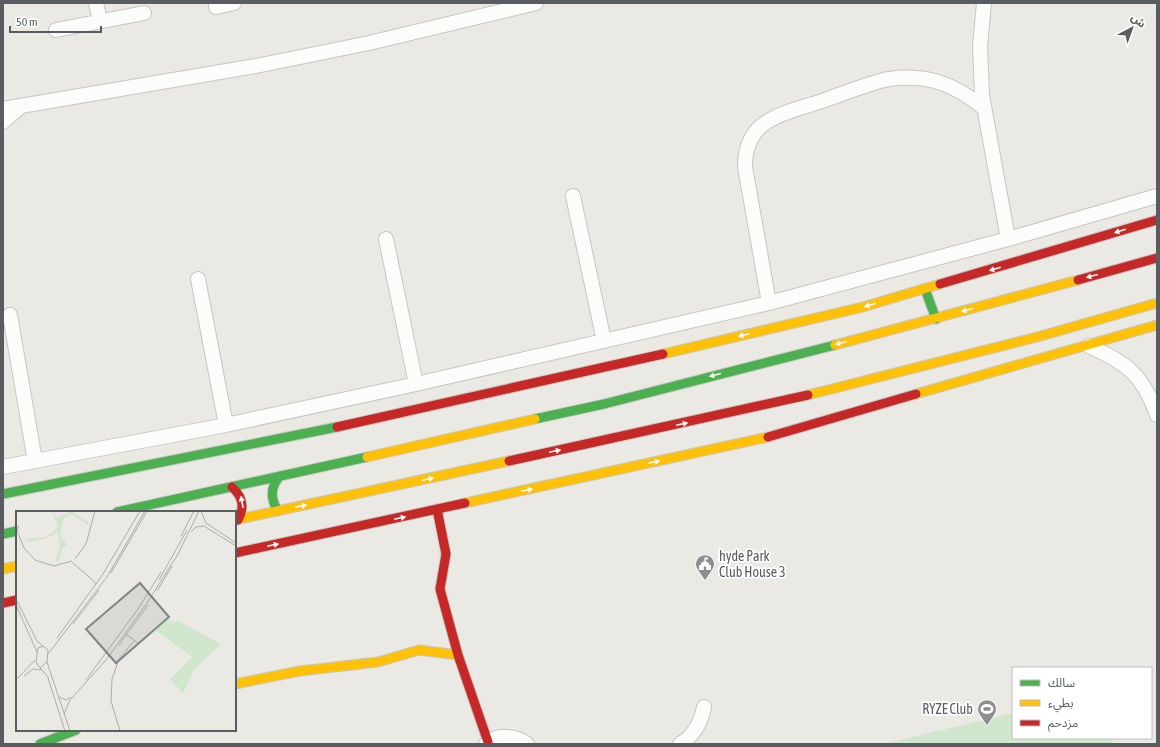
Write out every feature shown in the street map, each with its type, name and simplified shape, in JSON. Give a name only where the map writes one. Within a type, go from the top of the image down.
[{"type":"street","points":[[96,3],[100,21]]},
{"type":"street","points":[[216,7],[234,3]]},
{"type":"street","points":[[3,109],[256,66],[369,43],[536,3]]},
{"type":"street","points":[[984,3],[980,52],[984,108],[1008,239]]},
{"type":"street","points":[[56,30],[144,12]]},
{"type":"street","points":[[769,303],[745,167],[747,147],[758,129],[775,118],[863,87],[898,78],[917,78],[935,81],[953,87],[984,108]]},
{"type":"street","points":[[3,122],[21,106]]},
{"type":"street","points":[[573,196],[604,341]]},
{"type":"street","points":[[3,467],[226,425],[416,384],[769,303],[1008,239],[1157,196]]},
{"type":"street","points":[[3,494],[408,412],[864,307],[1157,220]]},
{"type":"street","points":[[386,239],[416,384]]},
{"type":"street","points":[[122,511],[604,404],[936,319],[1157,258]]},
{"type":"street","points":[[198,279],[226,425]]},
{"type":"street","points":[[925,289],[936,319]]},
{"type":"street","points":[[236,553],[437,509],[775,431],[1040,348],[1157,302]]},
{"type":"street","points":[[10,315],[35,461]]},
{"type":"street","points":[[237,520],[769,409],[1040,348],[1088,346],[1157,325]]},
{"type":"street","points":[[1106,341],[1144,373],[1157,393]]},
{"type":"street","points":[[1088,346],[1113,358],[1131,370],[1144,385],[1157,415]]},
{"type":"street","points":[[278,511],[273,505],[271,493],[274,482],[280,476]]},
{"type":"street","points":[[232,487],[238,491],[244,505],[242,513],[237,520]]},
{"type":"street","points":[[437,509],[446,554],[440,589],[458,655],[487,743],[499,737],[511,737],[522,740],[527,744]]},
{"type":"street","points":[[3,534],[16,531]]},
{"type":"street","points":[[3,569],[16,566]]},
{"type":"street","points":[[3,603],[16,600]]},
{"type":"street","points":[[236,684],[300,672],[378,662],[419,650],[458,655]]},
{"type":"street","points":[[680,744],[695,730],[703,715],[704,707]]},
{"type":"street","points":[[40,744],[73,731]]},
{"type":"green space","name":"RYZE Club","points":[[1012,713],[1012,739],[1110,739],[1113,744],[883,744]]},
{"type":"traffic: fast","points":[[925,289],[936,319]]},
{"type":"traffic: fast","points":[[535,419],[604,404],[835,345]]},
{"type":"traffic: fast","points":[[3,494],[337,427]]},
{"type":"traffic: fast","points":[[122,511],[367,457]]},
{"type":"traffic: fast","points":[[278,511],[275,506],[272,493],[274,484],[280,476]]},
{"type":"traffic: fast","points":[[3,534],[16,531]]},
{"type":"traffic: fast","points":[[40,744],[73,731]]},
{"type":"traffic: slow","points":[[835,345],[1078,280]]},
{"type":"traffic: slow","points":[[663,354],[863,307],[940,284]]},
{"type":"traffic: slow","points":[[808,395],[1037,337],[1157,303]]},
{"type":"traffic: slow","points":[[916,394],[1157,325]]},
{"type":"traffic: slow","points":[[367,457],[535,419]]},
{"type":"traffic: slow","points":[[465,503],[768,437]]},
{"type":"traffic: slow","points":[[236,520],[509,461]]},
{"type":"traffic: slow","points":[[3,569],[16,566]]},
{"type":"traffic: slow","points":[[236,684],[300,671],[378,662],[419,650],[458,655]]},
{"type":"traffic: jam","points":[[940,284],[1157,220]]},
{"type":"traffic: jam","points":[[1078,280],[1157,258]]},
{"type":"traffic: jam","points":[[337,427],[663,354]]},
{"type":"traffic: jam","points":[[768,437],[916,394]]},
{"type":"traffic: jam","points":[[509,461],[808,395]]},
{"type":"traffic: jam","points":[[232,487],[239,495],[242,502],[242,511],[238,520]]},
{"type":"traffic: jam","points":[[236,553],[465,503]]},
{"type":"traffic: jam","points":[[437,509],[446,554],[440,589],[458,655],[488,742]]},
{"type":"traffic: jam","points":[[3,603],[16,600]]},
{"type":"place","name":"hyde Park Club House 3","points":[[705,581]]},
{"type":"place","name":"RYZE Club","points":[[987,726]]}]
